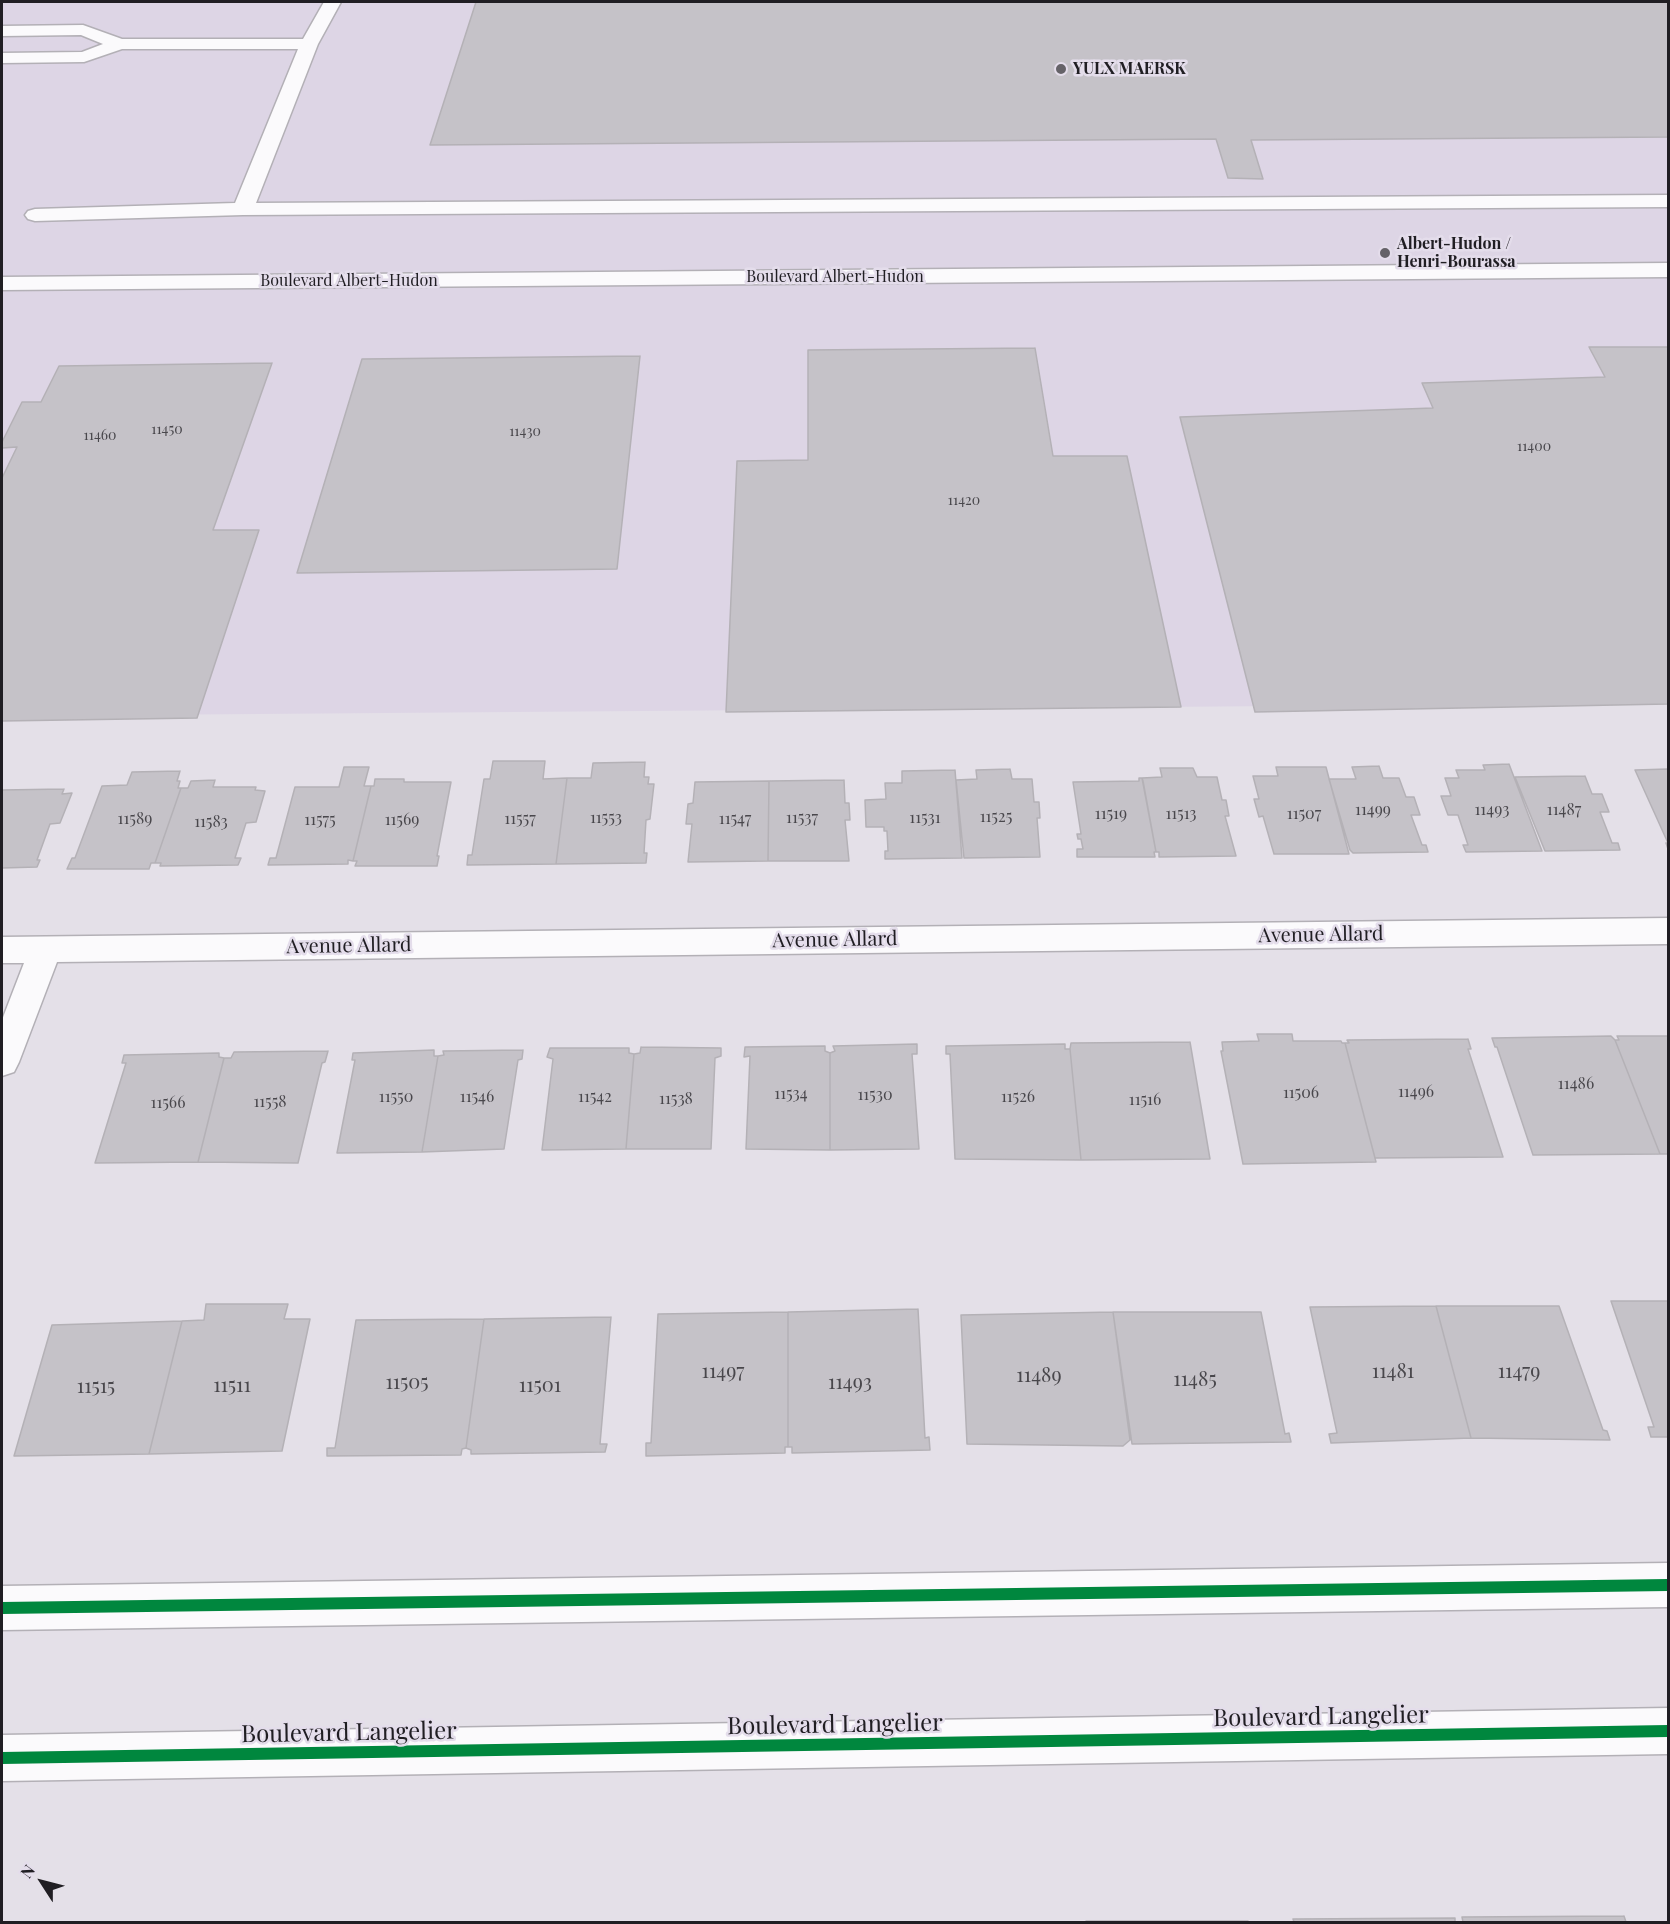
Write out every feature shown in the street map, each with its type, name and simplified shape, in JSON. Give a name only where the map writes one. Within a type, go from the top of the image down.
[{"type":"street","points":[[243,209],[309,44],[332,2]]},
{"type":"street","points":[[2,31],[83,30],[120,44]]},
{"type":"street","points":[[2,58],[84,57],[120,44],[309,44]]},
{"type":"street","points":[[35,215],[243,209],[1668,201]]},
{"type":"street","name":"Boulevard Albert-Hudon","points":[[2,284],[1668,270]]},
{"type":"street","name":"Avenue Allard","points":[[2,950],[1668,931]]},
{"type":"street","points":[[2,1062],[46,949]]},
{"type":"street","points":[[2,1608],[1668,1585]]},
{"type":"street","name":"Boulevard Langelier","points":[[2,1758],[1668,1731]]},
{"type":"shaded area","points":[[2,2],[1668,2],[1668,703],[2,716]]},
{"type":"building","name":"YULX MAERSK","points":[[476,2],[1668,2],[1668,137],[1251,140],[1263,179],[1228,178],[1216,139],[430,145]]},
{"type":"building","points":[[1589,347],[1668,347],[1668,704],[1255,712],[1180,417],[1433,408],[1422,383],[1605,377]]},
{"type":"building","points":[[1035,348],[1053,456],[1127,456],[1181,707],[726,712],[737,461],[808,460],[808,350]]},
{"type":"building","points":[[640,356],[617,569],[297,573],[362,359]]},
{"type":"building","points":[[272,363],[213,530],[259,530],[197,718],[2,721],[2,478],[17,447],[2,448],[2,442],[22,402],[41,402],[59,366]]},
{"type":"building","points":[[493,761],[545,761],[543,779],[567,778],[556,864],[467,865],[468,855],[472,855],[484,779],[490,779]]},
{"type":"building","points":[[645,762],[644,777],[649,777],[648,784],[654,784],[650,819],[646,820],[644,853],[647,853],[646,863],[556,864],[567,778],[591,778],[593,763]]},
{"type":"building","points":[[1509,764],[1542,851],[1466,852],[1463,845],[1468,845],[1458,815],[1448,815],[1441,796],[1451,796],[1445,778],[1459,778],[1456,770],[1485,770],[1483,765]]},
{"type":"building","points":[[1379,766],[1383,778],[1399,778],[1406,797],[1414,797],[1420,815],[1411,815],[1422,845],[1426,845],[1428,852],[1353,853],[1350,850],[1329,779],[1356,779],[1352,767]]},
{"type":"building","points":[[344,767],[369,767],[364,786],[371,786],[353,861],[348,860],[348,864],[268,865],[270,858],[276,858],[295,787],[339,787]]},
{"type":"building","points":[[1276,767],[1326,767],[1349,854],[1274,854],[1263,816],[1259,817],[1254,799],[1259,799],[1253,776],[1278,776]]},
{"type":"building","points":[[1160,768],[1193,768],[1197,777],[1217,777],[1222,800],[1226,800],[1229,816],[1225,816],[1236,856],[1159,857],[1159,852],[1156,852],[1142,778],[1162,777]]},
{"type":"building","points":[[1010,769],[1012,779],[1032,779],[1034,802],[1039,802],[1040,818],[1037,818],[1040,857],[964,858],[956,780],[977,779],[976,770]]},
{"type":"building","points":[[1668,769],[1668,843],[1635,770]]},
{"type":"building","points":[[955,770],[962,858],[885,859],[885,851],[888,851],[887,831],[884,831],[884,827],[866,827],[865,800],[886,799],[885,783],[902,783],[902,771]]},
{"type":"building","points":[[180,771],[177,781],[180,781],[178,788],[181,788],[155,863],[151,863],[149,869],[67,869],[72,858],[75,858],[102,786],[127,785],[132,772]]},
{"type":"building","points":[[1585,776],[1592,794],[1602,794],[1609,812],[1600,812],[1612,843],[1618,843],[1620,850],[1545,851],[1515,777]]},
{"type":"building","points":[[1139,778],[1143,781],[1155,857],[1077,857],[1077,849],[1083,849],[1081,839],[1078,839],[1077,834],[1081,834],[1073,782],[1139,781]]},
{"type":"building","points":[[375,779],[404,779],[404,782],[451,782],[437,866],[355,866],[357,861],[353,861],[371,786],[374,786]]},
{"type":"building","points":[[215,780],[213,787],[256,787],[255,790],[265,791],[256,822],[246,823],[235,858],[241,858],[238,865],[160,866],[161,863],[155,863],[181,788],[188,788],[191,781]]},
{"type":"building","points":[[844,780],[845,803],[849,803],[850,820],[845,820],[849,861],[768,861],[769,781]]},
{"type":"building","points":[[769,781],[768,861],[688,862],[692,824],[686,824],[688,804],[693,803],[695,782]]},
{"type":"building","points":[[64,789],[62,794],[72,793],[60,823],[50,824],[37,860],[40,860],[37,867],[2,868],[2,790]]},
{"type":"building","points":[[1257,1034],[1292,1034],[1293,1041],[1341,1041],[1345,1043],[1376,1162],[1243,1164],[1221,1051],[1223,1051],[1222,1042],[1259,1041]]},
{"type":"building","points":[[1611,1036],[1615,1040],[1660,1154],[1533,1155],[1492,1038]]},
{"type":"building","points":[[1617,1036],[1668,1036],[1668,1154],[1660,1154],[1615,1040],[1619,1040]]},
{"type":"building","points":[[1468,1039],[1471,1049],[1468,1049],[1503,1157],[1375,1158],[1345,1043],[1349,1043],[1347,1040]]},
{"type":"building","points":[[1190,1042],[1210,1159],[1081,1160],[1071,1043]]},
{"type":"building","points":[[917,1044],[917,1054],[912,1054],[919,1149],[830,1150],[830,1053],[835,1051],[833,1046]]},
{"type":"building","points":[[1065,1044],[1065,1049],[1070,1049],[1081,1160],[955,1159],[950,1054],[946,1054],[946,1046]]},
{"type":"building","points":[[825,1046],[825,1051],[830,1053],[830,1150],[746,1149],[750,1056],[744,1057],[745,1047]]},
{"type":"building","points":[[641,1047],[721,1048],[721,1056],[715,1058],[711,1149],[626,1149],[634,1054],[640,1053]]},
{"type":"building","points":[[550,1048],[629,1048],[629,1053],[634,1054],[626,1149],[542,1150],[553,1059],[547,1057]]},
{"type":"building","points":[[434,1050],[434,1056],[438,1056],[422,1152],[337,1153],[355,1060],[352,1060],[353,1053]]},
{"type":"building","points":[[523,1050],[522,1059],[518,1060],[504,1149],[422,1152],[438,1056],[444,1055],[443,1051]]},
{"type":"building","points":[[328,1051],[325,1062],[322,1063],[298,1163],[198,1162],[224,1058],[231,1058],[234,1052]]},
{"type":"building","points":[[219,1053],[219,1057],[224,1058],[198,1162],[95,1163],[126,1063],[122,1063],[124,1055]]},
{"type":"building","points":[[1611,1301],[1668,1301],[1668,1437],[1651,1437],[1648,1427],[1654,1427]]},
{"type":"building","points":[[206,1304],[288,1304],[284,1319],[310,1319],[282,1451],[149,1454],[182,1321],[204,1320]]},
{"type":"building","points":[[1436,1306],[1471,1438],[1331,1443],[1329,1434],[1337,1433],[1310,1307]]},
{"type":"building","points":[[1436,1306],[1559,1306],[1603,1430],[1607,1431],[1610,1440],[1471,1438]]},
{"type":"building","points":[[918,1309],[925,1438],[929,1437],[930,1450],[792,1453],[792,1447],[788,1447],[788,1312]]},
{"type":"building","points":[[788,1312],[788,1447],[785,1447],[785,1453],[646,1456],[646,1443],[651,1443],[658,1314]]},
{"type":"building","points":[[1113,1312],[1261,1312],[1285,1434],[1289,1433],[1291,1442],[1132,1444]]},
{"type":"building","points":[[1113,1312],[1130,1440],[1123,1446],[967,1444],[961,1315]]},
{"type":"building","points":[[611,1317],[600,1444],[607,1444],[605,1452],[471,1454],[471,1450],[466,1448],[484,1319]]},
{"type":"building","points":[[484,1319],[466,1448],[462,1449],[461,1455],[327,1456],[327,1448],[335,1448],[356,1320]]},
{"type":"building","points":[[182,1321],[149,1454],[14,1456],[52,1325]]},
{"type":"building","points":[[1624,1916],[1626,1922],[1463,1922],[1462,1917]]},
{"type":"building","points":[[1455,1918],[1455,1922],[1294,1922],[1293,1919]]},
{"type":"building","points":[[1248,1921],[1248,1922],[1086,1922]]},
{"type":"cycle path","points":[[2,1608],[1668,1585]]},
{"type":"cycle path","points":[[2,1758],[1668,1731]]},
{"type":"place","name":"YULX MAERSK","points":[[1061,69]]},
{"type":"place","name":"Albert-Hudon / Henri-Bourassa","points":[[1385,253]]}]
